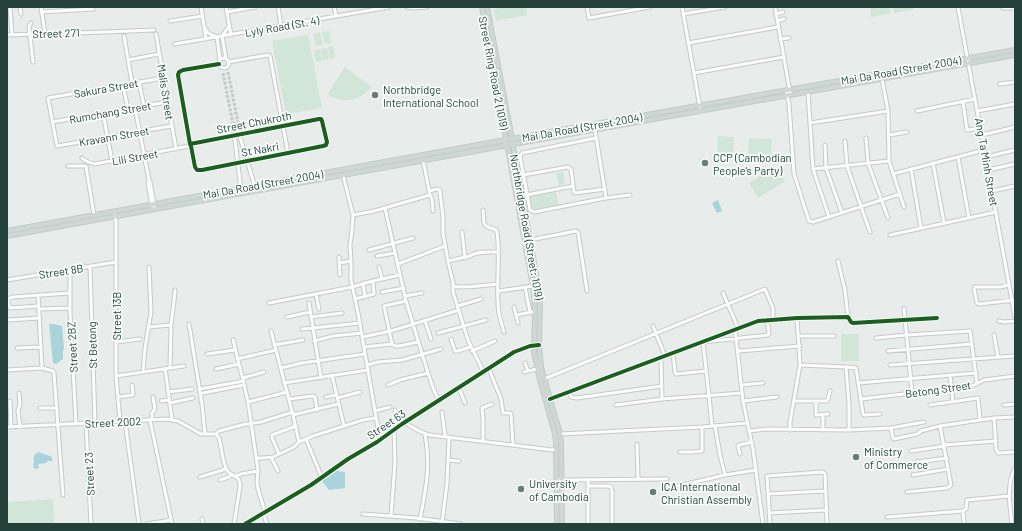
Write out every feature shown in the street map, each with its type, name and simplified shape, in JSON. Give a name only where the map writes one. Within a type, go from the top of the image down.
[{"type":"main road","name":"Street Ring Road 2 (1019)","points":[[482,7],[508,145]]},
{"type":"main road","name":"Street Ring Road 2 (1019)","points":[[486,7],[513,144]]},
{"type":"main road","name":"Mai Da Road (Street 2004)","points":[[7,230],[1015,50]]},
{"type":"main road","name":"Mai Da Road (Street 2004)","points":[[7,236],[423,160],[1015,55]]},
{"type":"main road","name":"Northbridge Road (Street: 1019)","points":[[513,144],[521,176],[522,196],[540,299],[541,319],[537,345],[534,352],[555,434],[563,524]]},
{"type":"main road","name":"Northbridge Road (Street: 1019)","points":[[508,145],[533,286],[537,345],[544,378],[560,434],[561,450],[557,524]]},
{"type":"main road","points":[[308,176],[309,181]]},
{"type":"main road","points":[[280,181],[281,186]]},
{"type":"street","points":[[20,7],[21,14]]},
{"type":"street","points":[[41,7],[45,33]]},
{"type":"street","points":[[201,7],[206,39]]},
{"type":"street","points":[[226,7],[231,34]]},
{"type":"street","points":[[227,12],[255,7]]},
{"type":"street","points":[[278,7],[281,26]]},
{"type":"street","points":[[334,7],[336,16]]},
{"type":"street","name":"Lyly Road (St. 4)","points":[[175,44],[389,7]]},
{"type":"street","points":[[407,7],[427,7]]},
{"type":"street","points":[[587,7],[589,18],[650,7]]},
{"type":"street","points":[[682,7],[701,111]]},
{"type":"street","points":[[683,14],[725,7]]},
{"type":"street","points":[[775,7],[789,95],[794,174],[808,219],[813,222],[900,194]]},
{"type":"street","name":"Ang Ta Minh Street","points":[[958,7],[1015,317]]},
{"type":"street","points":[[1003,8],[1015,8]]},
{"type":"street","points":[[42,12],[93,9]]},
{"type":"street","points":[[9,10],[12,35]]},
{"type":"street","points":[[776,14],[783,12]]},
{"type":"street","points":[[170,21],[203,16]]},
{"type":"street","points":[[777,21],[784,19]]},
{"type":"street","points":[[31,23],[29,27],[29,34],[33,62]]},
{"type":"street","points":[[228,72],[222,36],[229,26]]},
{"type":"street","points":[[688,43],[778,27]]},
{"type":"street","points":[[205,28],[216,37],[220,60],[219,64]]},
{"type":"street","name":"Street 271","points":[[7,35],[154,30]]},
{"type":"street","name":"Malis Street","points":[[156,34],[176,149]]},
{"type":"street","points":[[124,36],[132,83]]},
{"type":"street","points":[[780,39],[789,38]]},
{"type":"street","points":[[128,60],[160,54]]},
{"type":"street","points":[[220,60],[223,58],[227,60],[270,56],[288,153]]},
{"type":"street","points":[[694,73],[784,57]]},
{"type":"street","points":[[219,64],[223,73]]},
{"type":"street","points":[[190,145],[178,75],[179,72],[219,64]]},
{"type":"street","points":[[222,68],[227,67]]},
{"type":"street","name":"Sakura Street","points":[[52,122],[48,98],[163,78]]},
{"type":"street","points":[[882,79],[888,111],[888,161],[904,207]]},
{"type":"street","points":[[139,82],[144,106]]},
{"type":"street","points":[[1000,84],[1015,82]]},
{"type":"street","points":[[123,85],[128,109]]},
{"type":"street","points":[[808,92],[813,169],[829,217]]},
{"type":"street","points":[[917,111],[975,99]]},
{"type":"street","name":"Rumchang Street","points":[[52,122],[168,102]]},
{"type":"street","points":[[963,102],[967,130],[980,128]]},
{"type":"street","points":[[977,111],[1015,104]]},
{"type":"street","points":[[135,108],[154,209]]},
{"type":"street","points":[[810,123],[888,111]]},
{"type":"street","points":[[103,113],[112,161]]},
{"type":"street","name":"Street Chukroth","points":[[190,145],[239,134],[321,119]]},
{"type":"street","name":"St Nakri","points":[[190,145],[197,170],[288,153],[326,145],[327,142],[321,119]]},
{"type":"street","name":"Kravann Street","points":[[52,122],[57,146],[171,126]]},
{"type":"street","points":[[238,123],[239,134],[256,191]]},
{"type":"street","points":[[233,124],[242,193]]},
{"type":"street","points":[[594,124],[606,198]]},
{"type":"street","points":[[982,134],[1015,127]]},
{"type":"street","points":[[889,135],[907,132]]},
{"type":"street","points":[[596,138],[522,153],[520,156],[521,176],[530,210],[534,212],[606,198],[630,195]]},
{"type":"street","points":[[866,138],[868,164],[888,218]]},
{"type":"street","points":[[845,141],[847,166],[870,232]]},
{"type":"street","name":"Lili Street","points":[[82,158],[84,161],[95,164],[190,145]]},
{"type":"street","points":[[825,145],[826,168],[842,213]]},
{"type":"street","points":[[893,174],[984,150]]},
{"type":"street","points":[[986,157],[1015,150]]},
{"type":"street","points":[[958,157],[969,218]]},
{"type":"street","points":[[423,160],[434,211]]},
{"type":"street","points":[[813,169],[888,161]]},
{"type":"street","points":[[933,163],[944,223]]},
{"type":"street","points":[[988,170],[1015,164]]},
{"type":"street","points":[[68,166],[86,166],[94,215]]},
{"type":"street","points":[[521,176],[568,167],[571,169],[575,193],[578,194],[605,189]]},
{"type":"street","points":[[910,169],[921,228]]},
{"type":"street","points":[[343,175],[353,215],[350,245],[350,275],[362,333],[380,440]]},
{"type":"street","points":[[522,196],[573,186]]},
{"type":"street","points":[[992,191],[1015,186]]},
{"type":"street","points":[[429,191],[437,189],[440,190],[443,217],[442,233],[453,283],[453,292],[470,347],[484,373]]},
{"type":"street","points":[[353,215],[430,196]]},
{"type":"street","points":[[385,208],[406,300],[428,373],[439,401]]},
{"type":"street","points":[[483,210],[484,223],[486,226],[496,230],[497,232],[499,313],[504,332]]},
{"type":"street","name":"Street 13B","points":[[114,211],[116,222],[116,376],[120,421]]},
{"type":"street","points":[[890,235],[996,212]]},
{"type":"street","points":[[462,232],[465,258]]},
{"type":"street","points":[[530,240],[578,232],[587,291]]},
{"type":"street","points":[[370,250],[413,238]]},
{"type":"street","points":[[398,264],[445,246]]},
{"type":"street","points":[[448,261],[465,258],[478,253],[498,252]]},
{"type":"street","points":[[377,256],[395,253]]},
{"type":"street","points":[[339,256],[340,275]]},
{"type":"street","points":[[339,263],[351,261]]},
{"type":"street","points":[[838,261],[845,290],[848,317],[851,322],[937,318]]},
{"type":"street","name":"Street 8B","points":[[7,280],[116,262]]},
{"type":"street","name":"St Betong","points":[[90,266],[95,423]]},
{"type":"street","points":[[143,372],[151,306],[149,267]]},
{"type":"street","points":[[380,267],[382,279]]},
{"type":"street","name":"Street 2BZ","points":[[70,270],[70,308],[76,424]]},
{"type":"street","points":[[269,304],[352,287],[363,283],[400,275]]},
{"type":"street","points":[[355,299],[374,294],[372,281]]},
{"type":"street","points":[[363,283],[365,297]]},
{"type":"street","points":[[453,286],[498,284]]},
{"type":"street","points":[[1009,285],[996,287],[975,287],[974,290],[978,304],[1013,300]]},
{"type":"street","points":[[498,291],[533,286]]},
{"type":"street","points":[[525,287],[530,312]]},
{"type":"street","points":[[382,292],[404,288]]},
{"type":"street","points":[[170,367],[171,325],[175,290]]},
{"type":"street","points":[[544,378],[765,290],[773,308],[773,319]]},
{"type":"street","points":[[70,293],[13,297],[8,299],[10,308],[70,308]]},
{"type":"street","points":[[405,296],[422,293]]},
{"type":"street","points":[[723,293],[737,329],[736,338],[742,393],[752,442],[762,524]]},
{"type":"street","points":[[316,294],[319,309]]},
{"type":"street","points":[[38,296],[42,368]]},
{"type":"street","points":[[362,338],[425,321],[481,299]]},
{"type":"street","points":[[392,344],[384,306],[406,300]]},
{"type":"street","points":[[309,303],[321,378]]},
{"type":"street","points":[[514,307],[518,323]]},
{"type":"street","points":[[904,308],[912,393]]},
{"type":"street","points":[[287,317],[310,312]]},
{"type":"street","points":[[311,317],[342,312]]},
{"type":"street","points":[[516,315],[535,312]]},
{"type":"street","points":[[550,399],[758,321],[773,319],[848,317]]},
{"type":"street","points":[[7,320],[40,318]]},
{"type":"street","points":[[790,430],[800,365],[800,346],[797,318]]},
{"type":"street","points":[[438,333],[486,320]]},
{"type":"street","points":[[702,342],[768,335],[768,320]]},
{"type":"street","points":[[425,321],[431,339]]},
{"type":"street","points":[[999,321],[1015,321]]},
{"type":"street","points":[[302,329],[360,323]]},
{"type":"street","points":[[189,324],[200,389],[205,434]]},
{"type":"street","points":[[148,327],[171,325]]},
{"type":"street","points":[[653,326],[664,356]]},
{"type":"street","points":[[876,338],[969,330],[971,332],[977,384]]},
{"type":"street","points":[[271,331],[299,442]]},
{"type":"street","points":[[314,341],[333,336],[362,333]]},
{"type":"street","points":[[994,335],[998,357]]},
{"type":"street","points":[[799,336],[834,336]]},
{"type":"street","points":[[116,342],[140,339]]},
{"type":"street","points":[[451,339],[457,352],[470,347]]},
{"type":"street","points":[[233,340],[248,402],[257,458],[257,483],[267,524]]},
{"type":"street","points":[[274,345],[303,340]]},
{"type":"street","points":[[472,351],[495,341]]},
{"type":"street","points":[[364,348],[392,344],[395,346],[418,342]]},
{"type":"street","points":[[702,342],[714,426],[725,475]]},
{"type":"street","points":[[888,351],[972,344]]},
{"type":"street","name":"Street 63","points":[[245,524],[322,478],[348,459],[484,373],[514,352],[537,345]]},
{"type":"street","points":[[738,351],[800,346]]},
{"type":"street","points":[[17,348],[41,347]]},
{"type":"street","points":[[367,365],[378,362],[402,360],[441,349]]},
{"type":"street","points":[[207,354],[235,350]]},
{"type":"street","points":[[238,359],[276,350]]},
{"type":"street","points":[[673,353],[676,374],[706,371]]},
{"type":"street","points":[[280,368],[318,360],[365,354]]},
{"type":"street","points":[[890,365],[1015,356]]},
{"type":"street","points":[[660,358],[662,399]]},
{"type":"street","points":[[525,363],[528,371]]},
{"type":"street","points":[[216,369],[239,364]]},
{"type":"street","points":[[800,365],[856,368],[863,414],[880,414]]},
{"type":"street","points":[[116,376],[184,366]]},
{"type":"street","points":[[846,367],[849,404],[849,430]]},
{"type":"street","points":[[7,370],[42,368],[53,371],[54,373],[63,495]]},
{"type":"street","points":[[165,368],[172,420]]},
{"type":"street","points":[[524,372],[537,368]]},
{"type":"street","points":[[489,369],[500,395],[503,413],[512,414],[513,445]]},
{"type":"street","points":[[284,383],[368,370]]},
{"type":"street","points":[[203,393],[244,381],[264,372]]},
{"type":"street","points":[[858,383],[976,372]]},
{"type":"street","points":[[388,385],[400,380],[428,373]]},
{"type":"street","points":[[332,375],[344,426]]},
{"type":"street","points":[[950,375],[953,402]]},
{"type":"street","name":"Betong Street","points":[[860,399],[972,386],[984,380],[1015,376]]},
{"type":"street","points":[[200,389],[244,381]]},
{"type":"street","points":[[742,385],[763,383]]},
{"type":"street","points":[[118,397],[133,395],[132,385]]},
{"type":"street","points":[[569,392],[571,397],[577,398],[662,386]]},
{"type":"street","points":[[459,388],[465,403]]},
{"type":"street","points":[[168,392],[192,389]]},
{"type":"street","points":[[794,400],[827,401],[830,391]]},
{"type":"street","points":[[248,402],[287,392]]},
{"type":"street","points":[[326,397],[360,392]]},
{"type":"street","points":[[19,393],[20,405],[18,410],[20,427]]},
{"type":"street","points":[[616,405],[662,399],[742,393]]},
{"type":"street","points":[[289,399],[313,396],[315,397],[317,410]]},
{"type":"street","points":[[147,524],[171,522],[151,420],[152,413],[155,409],[153,397]]},
{"type":"street","points":[[744,401],[777,397]]},
{"type":"street","points":[[161,400],[169,401],[193,398]]},
{"type":"street","points":[[930,405],[978,398],[980,420]]},
{"type":"street","points":[[9,427],[10,401]]},
{"type":"street","points":[[816,401],[816,415],[828,414]]},
{"type":"street","name":"Street 2002","points":[[9,427],[120,421],[172,420],[198,432],[205,434],[216,434],[219,431],[246,424],[317,410],[338,404]]},
{"type":"street","points":[[483,441],[482,408],[492,404]]},
{"type":"street","points":[[1004,405],[1015,404]]},
{"type":"street","points":[[375,411],[390,406]]},
{"type":"street","points":[[40,408],[57,408]]},
{"type":"street","points":[[395,410],[403,424],[413,427],[425,434],[556,449]]},
{"type":"street","points":[[442,412],[447,437],[448,460],[447,484],[442,522]]},
{"type":"street","points":[[823,415],[823,430]]},
{"type":"street","points":[[257,458],[271,457],[294,447],[299,442],[363,420],[376,418]]},
{"type":"street","points":[[891,428],[894,439],[917,434],[921,431],[940,426],[994,418],[1015,418]]},
{"type":"street","points":[[994,418],[996,449],[998,453],[1015,452]]},
{"type":"street","points":[[125,421],[139,524]]},
{"type":"street","points":[[749,431],[757,429],[849,430],[891,428],[924,422]]},
{"type":"street","name":"Street 23","points":[[86,423],[91,524]]},
{"type":"street","points":[[560,434],[702,427],[748,423]]},
{"type":"street","points":[[279,454],[272,435],[296,426]]},
{"type":"street","points":[[907,492],[950,487],[951,485],[940,426]]},
{"type":"street","points":[[680,452],[702,451],[702,427]]},
{"type":"street","points":[[391,516],[395,462],[394,430]]},
{"type":"street","points":[[216,434],[219,438],[226,469],[231,475],[236,476],[258,472]]},
{"type":"street","points":[[420,518],[427,482],[428,468],[428,454],[425,434]]},
{"type":"street","points":[[306,440],[322,478]]},
{"type":"street","points":[[911,451],[944,445],[996,441]]},
{"type":"street","points":[[740,454],[738,446],[741,443],[752,442]]},
{"type":"street","points":[[637,444],[638,479]]},
{"type":"street","points":[[271,457],[278,471]]},
{"type":"street","points":[[917,462],[947,458]]},
{"type":"street","points":[[448,460],[459,461]]},
{"type":"street","points":[[200,477],[226,469]]},
{"type":"street","points":[[914,475],[948,469]]},
{"type":"street","points":[[678,486],[725,475],[756,470]]},
{"type":"street","points":[[1012,524],[1010,485],[1015,470]]},
{"type":"street","points":[[770,524],[768,476],[824,472],[826,524]]},
{"type":"street","points":[[220,480],[231,475]]},
{"type":"street","points":[[234,524],[240,487],[236,476]]},
{"type":"street","points":[[559,480],[667,479]]},
{"type":"street","points":[[588,480],[588,524]]},
{"type":"street","points":[[588,486],[611,487],[612,524]]},
{"type":"street","points":[[768,494],[825,491]]},
{"type":"street","points":[[964,524],[966,500],[1010,496]]},
{"type":"street","points":[[769,513],[826,510]]},
{"type":"street","points":[[887,517],[964,511]]},
{"type":"street","points":[[363,514],[420,518],[438,522],[461,524]]},
{"type":"street","points":[[202,519],[203,524]]},
{"type":"green space","points":[[504,7],[526,7],[527,15],[496,21],[494,9]]},
{"type":"green space","points":[[870,7],[889,7],[891,13],[871,17]]},
{"type":"green space","points":[[893,7],[913,7],[913,10],[894,13]]},
{"type":"green space","points":[[329,31],[331,43],[325,44],[322,32]]},
{"type":"green space","points":[[320,32],[323,45],[316,46],[313,34]]},
{"type":"green space","points":[[308,35],[322,108],[286,114],[272,41]]},
{"type":"green space","points":[[333,46],[335,58],[330,59],[328,47]]},
{"type":"green space","points":[[327,48],[329,59],[323,60],[321,49]]},
{"type":"green space","points":[[320,49],[322,61],[316,62],[314,50]]},
{"type":"green space","points":[[345,67],[372,87],[367,92],[351,100],[339,100],[327,95]]},
{"type":"green space","points":[[718,136],[734,137],[733,153],[717,152]]},
{"type":"green space","points":[[749,138],[772,139],[771,155],[748,154]]},
{"type":"green space","points":[[775,166],[785,181],[758,198],[749,183]]},
{"type":"green space","points":[[563,172],[565,184],[559,185],[556,173]]},
{"type":"green space","points":[[556,191],[559,207],[533,211],[530,196]]},
{"type":"green space","points":[[841,334],[859,334],[859,361],[841,361]]},
{"type":"green space","points":[[53,499],[54,524],[7,524],[7,502]]},
{"type":"water","points":[[718,200],[722,211],[717,213],[712,203]]},
{"type":"water","points":[[49,324],[62,326],[64,349],[63,359],[56,364],[53,363]]},
{"type":"water","points":[[39,452],[52,457],[52,461],[39,464],[39,468],[35,469],[33,466],[34,457],[35,454]]},
{"type":"water","points":[[337,471],[345,472],[345,488],[329,490],[322,481]]},
{"type":"tunnel","points":[[228,72],[238,123]]},
{"type":"tunnel","points":[[223,73],[233,124]]},
{"type":"cycle path","points":[[190,144],[321,119],[327,142],[326,145],[197,170],[190,144],[178,75],[179,72],[183,70],[219,64]]},
{"type":"cycle path","points":[[550,399],[758,321],[797,318],[848,317],[853,323],[937,318]]},
{"type":"cycle path","points":[[245,524],[311,485],[348,459],[377,442],[402,424],[514,352],[530,346],[539,345]]},
{"type":"place","name":"Northbridge International School","points":[[375,95]]},
{"type":"place","name":"CCP (Cambodian People's Party)","points":[[705,163]]},
{"type":"place","name":"Ministry of Commerce","points":[[856,457]]},
{"type":"place","name":"University of Cambodia","points":[[521,489]]},
{"type":"place","name":"ICA International Christian Assembly","points":[[653,492]]}]
